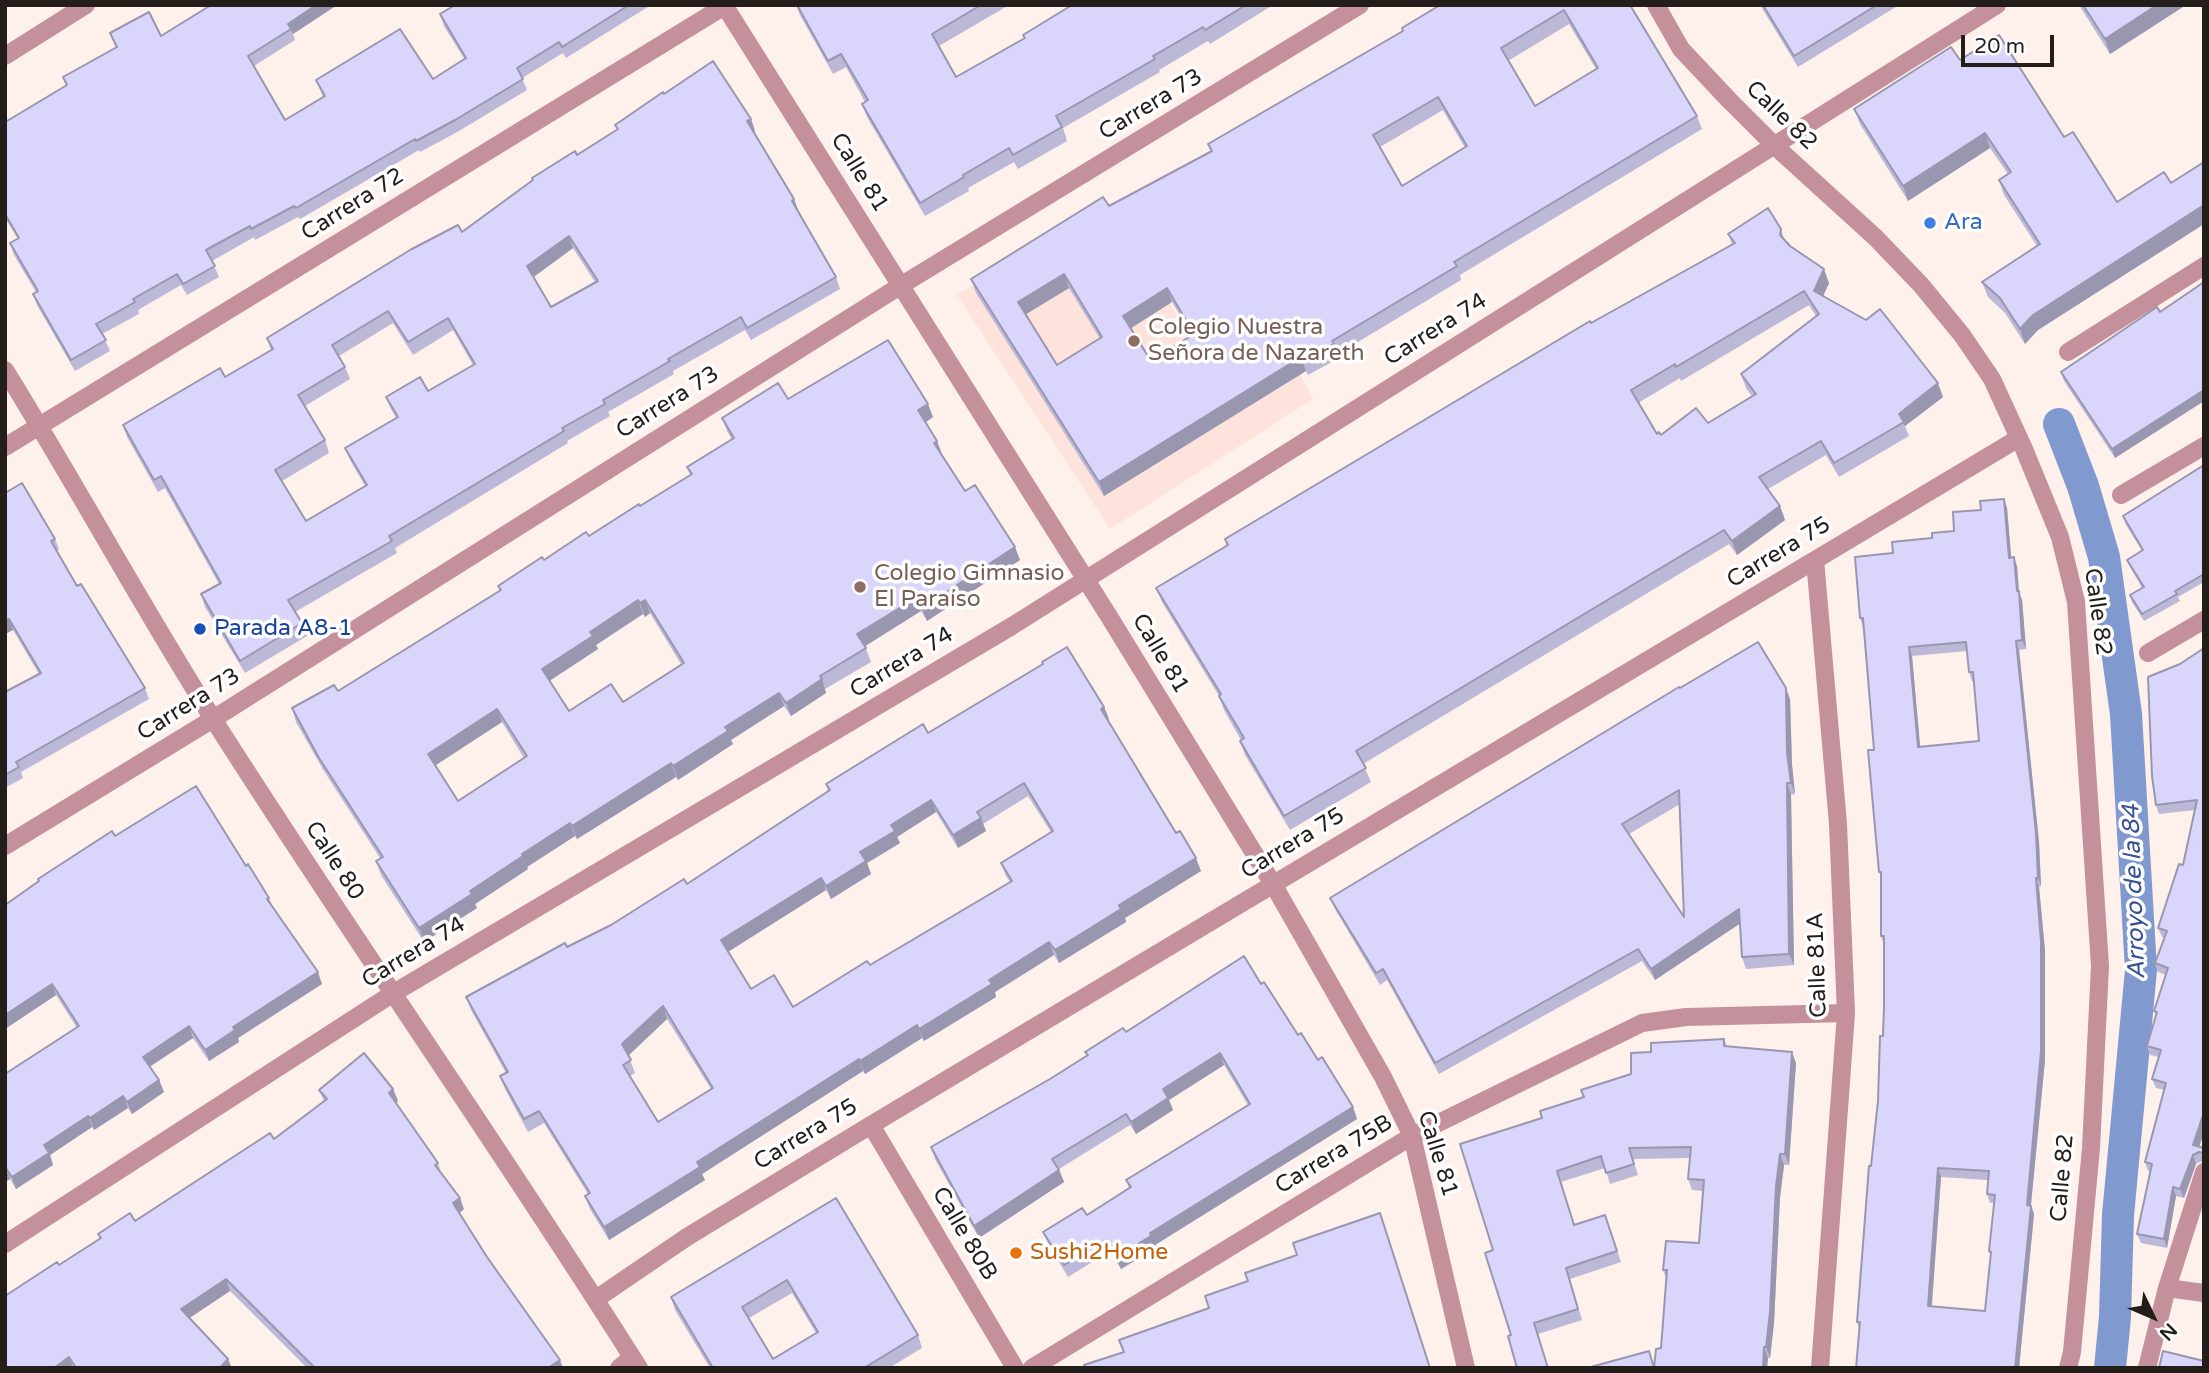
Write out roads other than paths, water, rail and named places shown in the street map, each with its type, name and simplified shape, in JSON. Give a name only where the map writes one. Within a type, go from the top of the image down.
[{"type":"street","points":[[5,56],[86,5]]},
{"type":"street","name":"Calle 81","points":[[725,5],[1273,884],[1383,1077],[1412,1136],[1466,1368]]},
{"type":"street","name":"Carrera 72","points":[[5,447],[725,5]]},
{"type":"street","name":"Carrera 73","points":[[5,846],[214,719],[900,286],[1360,5]]},
{"type":"street","name":"Calle 82","points":[[1656,5],[1681,49],[1776,146],[1876,238],[1922,285],[1962,335],[1992,379],[2060,537],[2076,602],[2100,966],[2091,1148],[2072,1352],[2068,1368]]},
{"type":"street","name":"Carrera 74","points":[[5,1244],[391,994],[1012,626],[1997,5]]},
{"type":"street","points":[[2068,352],[2204,266]]},
{"type":"street","name":"Calle 80","points":[[5,370],[214,719],[391,994],[596,1299],[630,1364]]},
{"type":"street","name":"Carrera 75","points":[[596,1299],[687,1237],[871,1125],[2019,438]]},
{"type":"street","points":[[2121,495],[2204,446]]},
{"type":"street","name":"Calle 81A","points":[[1815,560],[1838,824],[1846,1013],[1820,1368]]},
{"type":"street","points":[[2148,653],[2204,620]]},
{"type":"street","name":"Carrera 75B","points":[[1032,1368],[1412,1136],[1642,1023],[1686,1017],[1846,1013]]},
{"type":"street","name":"Calle 80B","points":[[871,1125],[1015,1368]]},
{"type":"street","points":[[2147,1368],[2167,1288],[2204,1172]]},
{"type":"street","points":[[2167,1288],[2204,1293]]},
{"type":"waterway","name":"Arroyo de la 84","points":[[2059,424],[2083,486],[2104,557],[2126,714],[2141,970],[2118,1215],[2115,1317],[2110,1368]]},
{"type":"place","name":"Ara","points":[[1930,223]]},
{"type":"place","name":"Colegio Nuestra Señora de Nazareth","points":[[1134,341]]},
{"type":"place","name":"Colegio Gimnasio El Paraíso","points":[[860,587]]},
{"type":"place","name":"Parada A8-1","points":[[200,629]]},
{"type":"place","name":"Sushi2Home","points":[[1016,1253]]}]
